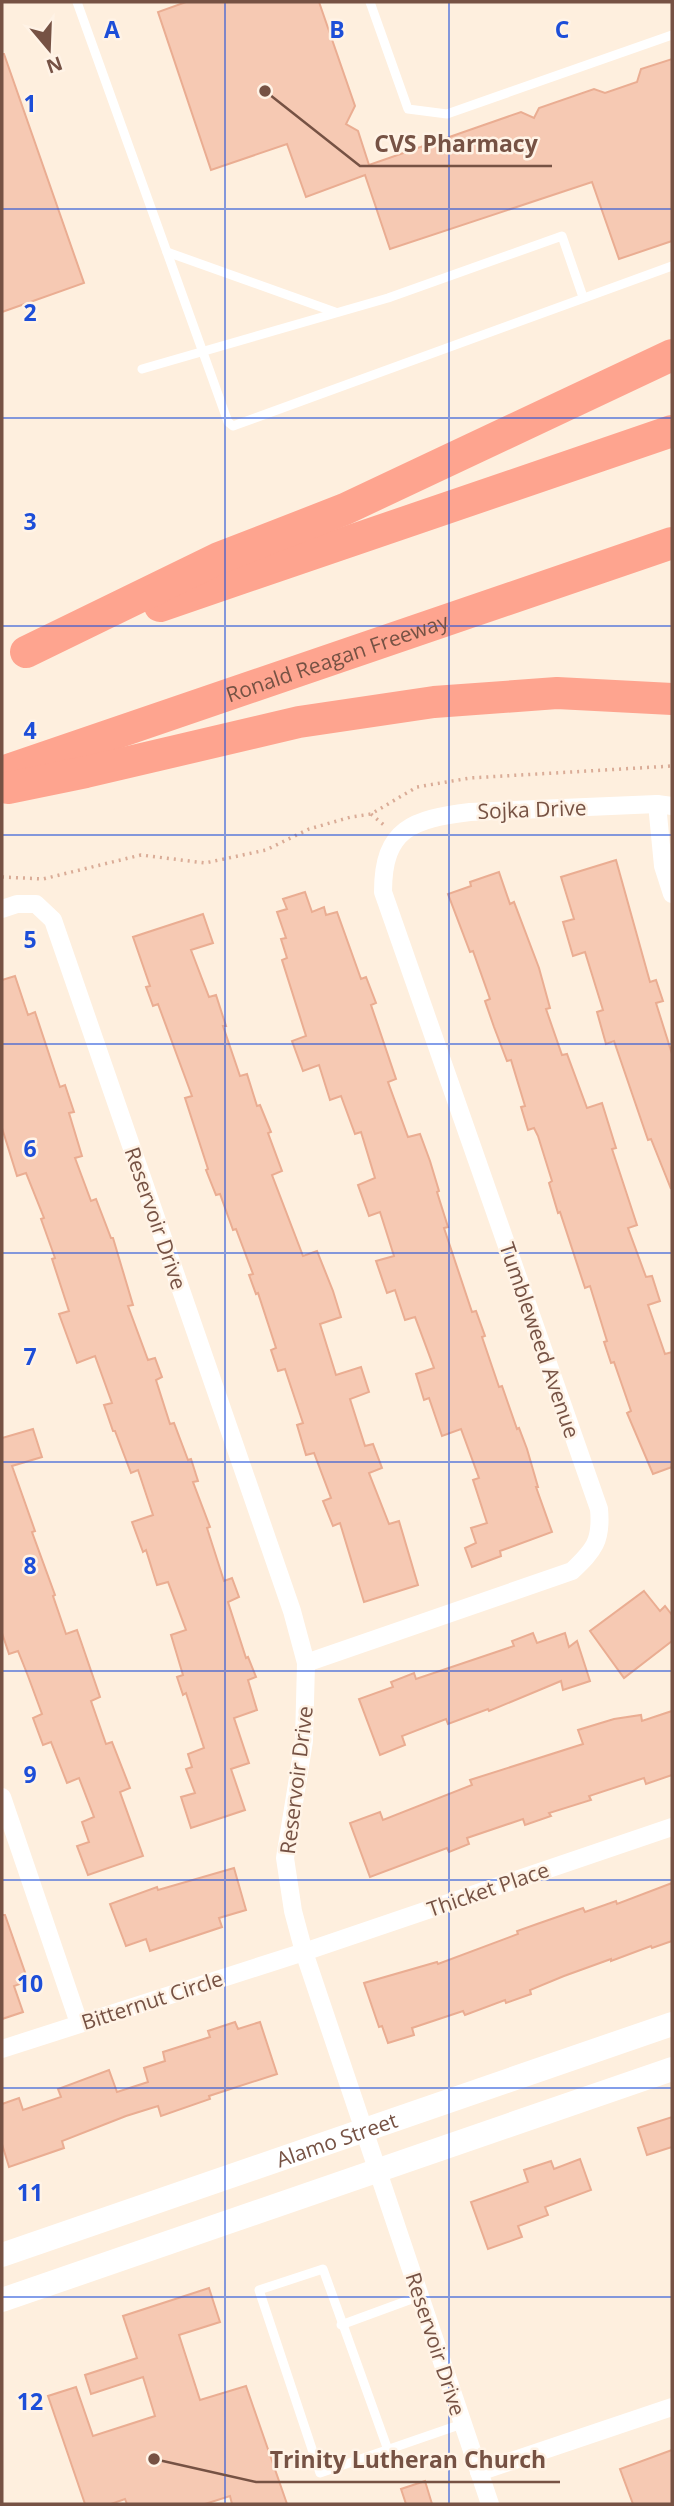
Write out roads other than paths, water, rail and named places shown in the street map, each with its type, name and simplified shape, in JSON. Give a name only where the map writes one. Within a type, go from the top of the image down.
[{"type":"highway","points":[[14,657],[219,558],[356,503],[672,355]]},
{"type":"highway","points":[[14,657],[672,431]]},
{"type":"highway","name":"Ronald Reagan Freeway","points":[[2,772],[672,542]]},
{"type":"highway","points":[[2,789],[299,722],[434,702],[557,693],[672,699]]},
{"type":"main road","name":"Alamo Street","points":[[2,2255],[672,2024]]},
{"type":"main road","name":"Alamo Street","points":[[2,2300],[672,2069]]},
{"type":"street","name":"Sojka Drive","points":[[398,837],[410,826],[441,815],[470,811],[665,805]]},
{"type":"street","points":[[665,805],[663,866],[672,894]]},
{"type":"street","name":"Tumbleweed Avenue","points":[[306,1663],[572,1571],[593,1551],[601,1530],[599,1509],[383,892],[383,867],[388,851],[398,837]]},
{"type":"street","name":"Reservoir Drive","points":[[2,909],[17,904],[36,904],[52,920],[292,1611],[306,1663],[304,1741],[285,1858],[293,1911],[304,1952],[490,2504]]},
{"type":"street","points":[[2,1797],[79,2023]]},
{"type":"street","name":"Thicket Place","points":[[304,1952],[672,1827]]},
{"type":"street","name":"Bitternut Circle","points":[[2,2049],[304,1952]]},
{"type":"street","points":[[479,2472],[672,2407]]},
{"type":"lane","points":[[77,2],[201,350],[228,422],[233,426],[672,266]]},
{"type":"lane","points":[[370,2],[408,109],[447,114],[672,35]]},
{"type":"lane","points":[[142,369],[388,298],[562,236],[583,298]]},
{"type":"lane","points":[[167,252],[335,312]]},
{"type":"lane","points":[[388,2450],[323,2269],[259,2290],[320,2473],[388,2450],[462,2424]]},
{"type":"lane","points":[[341,2325],[420,2297]]},
{"type":"place","name":"CVS Pharmacy","points":[[265,91]]},
{"type":"place","name":"Trinity Lutheran Church","points":[[154,2459]]}]
